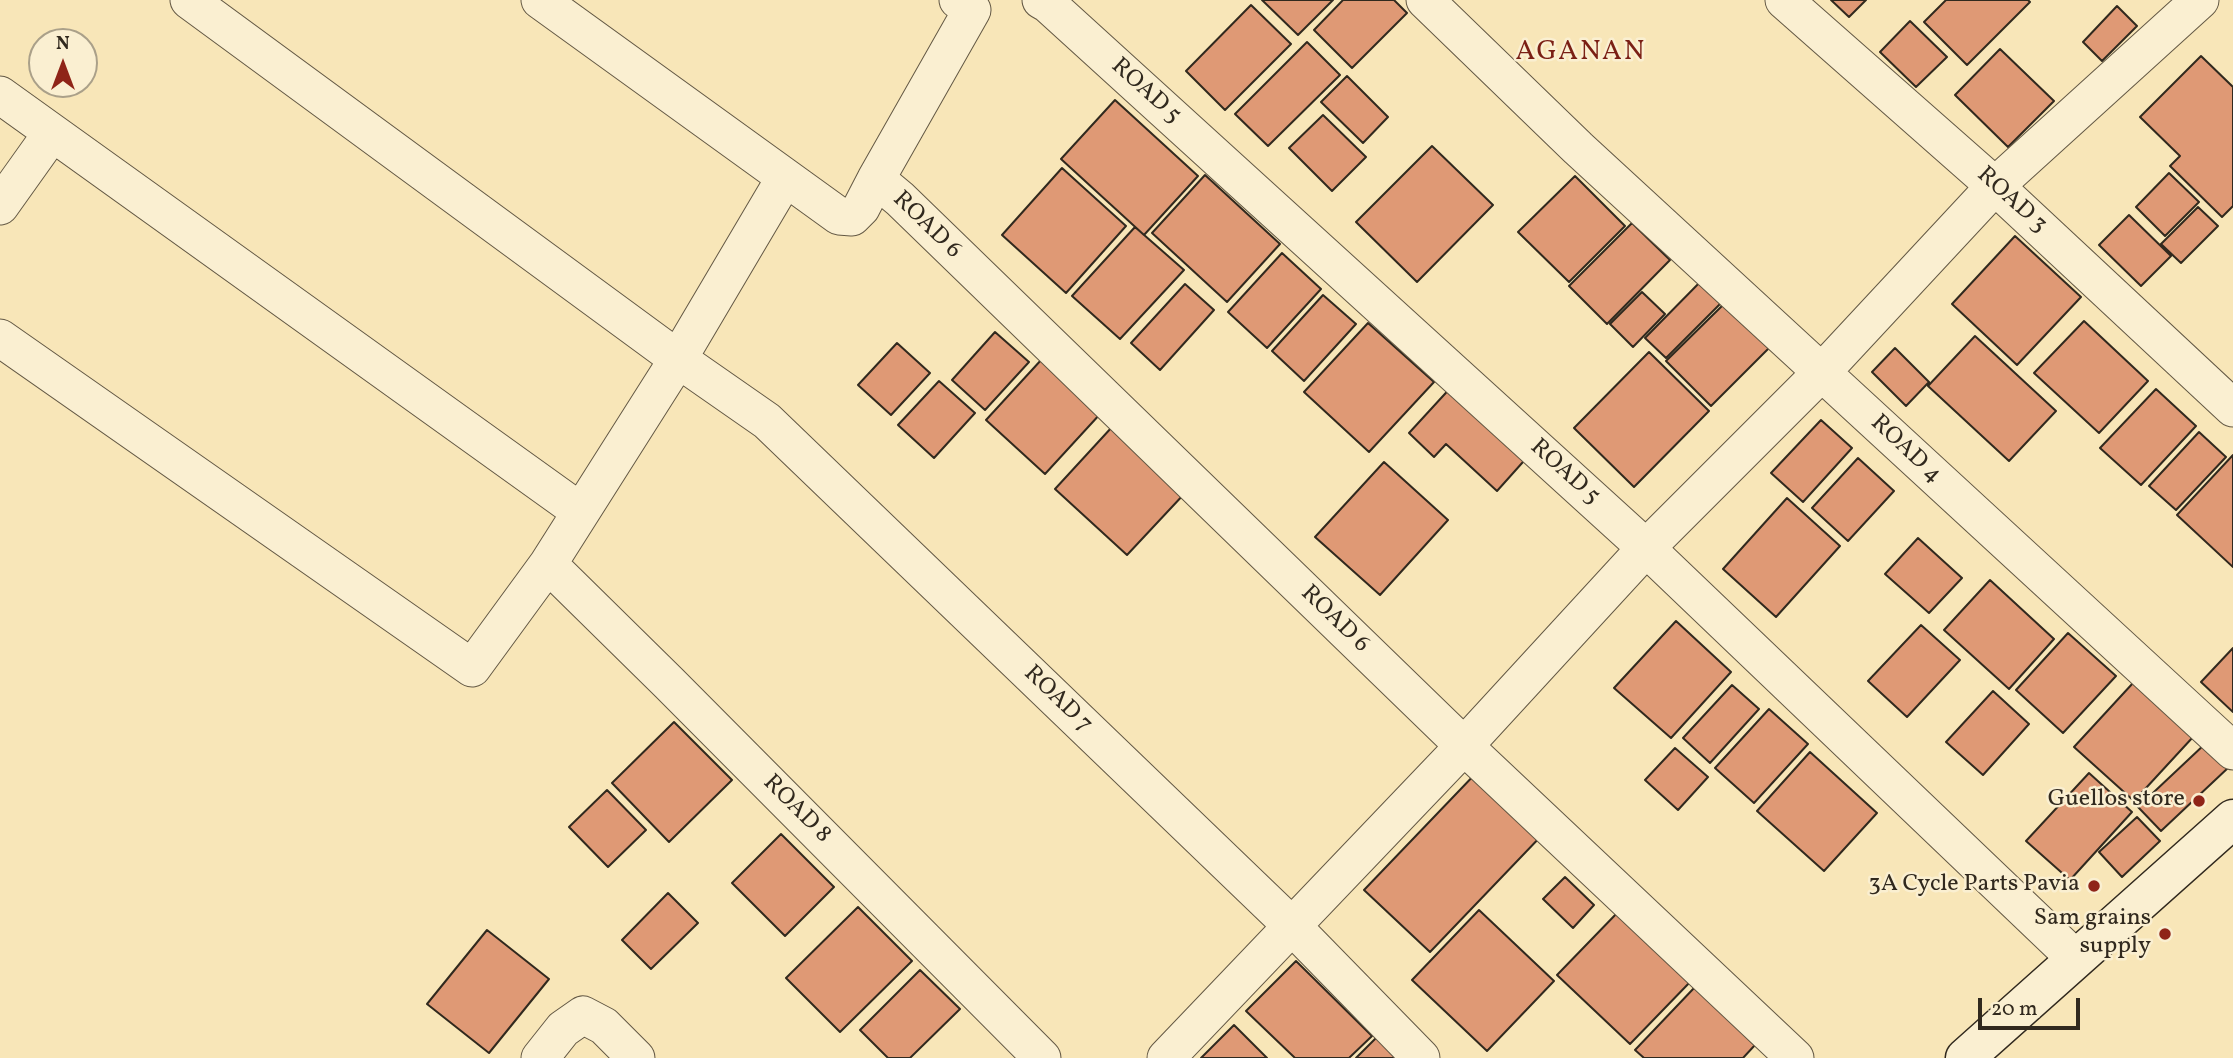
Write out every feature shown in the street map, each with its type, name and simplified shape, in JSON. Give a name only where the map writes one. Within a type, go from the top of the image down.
[{"type":"main road","points":[[1965,1058],[2233,819]]},
{"type":"street","name":"ROAD 7","points":[[189,0],[678,359],[767,421],[1292,926],[1421,1058]]},
{"type":"street","points":[[540,0],[839,216],[852,217],[862,208],[968,3]]},
{"type":"street","name":"ROAD 5","points":[[1041,0],[1646,548],[2076,959]]},
{"type":"street","name":"ROAD 4","points":[[1425,0],[1578,148],[2233,751]]},
{"type":"street","name":"ROAD 3","points":[[1784,0],[1995,186],[2233,408]]},
{"type":"street","points":[[1166,1058],[1464,746],[1646,548],[1821,373],[1995,186],[2200,0]]},
{"type":"street","points":[[0,95],[581,512]]},
{"type":"street","points":[[0,206],[52,132]]},
{"type":"street","points":[[0,338],[471,668],[548,564],[678,359],[785,178]]},
{"type":"street","name":"ROAD 6","points":[[876,179],[1464,746],[1795,1058]]},
{"type":"street","name":"ROAD 8","points":[[548,564],[669,682],[1042,1058]]},
{"type":"street","points":[[540,1058],[562,1029],[583,1015],[604,1026],[636,1058]]},
{"type":"building","points":[[1262,0],[1333,0],[1298,35]]},
{"type":"building","points":[[1343,0],[1394,0],[1407,13],[1352,68],[1314,30]]},
{"type":"building","points":[[1831,0],[1866,0],[1849,17]]},
{"type":"building","points":[[1946,0],[2030,2],[1967,65],[1924,22]]},
{"type":"building","points":[[1251,5],[1291,44],[1225,110],[1186,71]]},
{"type":"building","points":[[2117,6],[2137,26],[2102,61],[2083,42]]},
{"type":"building","points":[[1910,21],[1947,57],[1916,87],[1880,52]]},
{"type":"building","points":[[1307,42],[1340,75],[1268,146],[1235,114]]},
{"type":"building","points":[[2000,49],[2054,101],[2008,147],[1955,95]]},
{"type":"building","points":[[2201,56],[2233,87],[2233,206],[2222,217],[2170,166],[2180,156],[2140,117]]},
{"type":"building","points":[[1347,76],[1388,117],[1363,143],[1321,102]]},
{"type":"building","points":[[1115,100],[1198,176],[1144,235],[1061,159]]},
{"type":"building","points":[[1323,115],[1366,157],[1332,191],[1289,148]]},
{"type":"building","points":[[1432,146],[1493,205],[1417,282],[1356,222]]},
{"type":"building","points":[[1062,168],[1126,226],[1066,293],[1002,235]]},
{"type":"building","points":[[2169,173],[2199,202],[2165,236],[2136,207]]},
{"type":"building","points":[[1205,175],[1280,244],[1227,302],[1152,233]]},
{"type":"building","points":[[1575,176],[1625,226],[1569,282],[1518,232]]},
{"type":"building","points":[[2198,207],[2218,226],[2181,263],[2161,244]]},
{"type":"building","points":[[2129,215],[2171,256],[2141,286],[2099,245]]},
{"type":"building","points":[[1632,223],[1670,260],[1607,324],[1569,286]]},
{"type":"building","points":[[1135,227],[1184,270],[1120,339],[1072,296]]},
{"type":"building","points":[[2015,236],[2081,297],[2017,365],[1952,304]]},
{"type":"building","points":[[1282,253],[1321,289],[1267,348],[1228,312]]},
{"type":"building","points":[[1706,276],[1727,297],[1666,358],[1645,338]]},
{"type":"building","points":[[1185,284],[1214,310],[1160,370],[1131,343]]},
{"type":"building","points":[[1642,292],[1665,314],[1633,347],[1610,324]]},
{"type":"building","points":[[1323,295],[1356,324],[1304,381],[1272,351]]},
{"type":"building","points":[[1725,303],[1769,348],[1711,406],[1666,361]]},
{"type":"building","points":[[2084,321],[2148,381],[2099,433],[2034,373]]},
{"type":"building","points":[[1368,323],[1434,382],[1369,452],[1304,392]]},
{"type":"building","points":[[995,332],[1029,362],[985,410],[952,380]]},
{"type":"building","points":[[1975,336],[2056,411],[2009,461],[1928,386]]},
{"type":"building","points":[[897,343],[930,373],[891,415],[858,385]]},
{"type":"building","points":[[1895,348],[1929,382],[1906,406],[1872,372]]},
{"type":"building","points":[[1649,352],[1709,411],[1634,487],[1574,428]]},
{"type":"building","points":[[1042,359],[1101,413],[1045,474],[986,420]]},
{"type":"building","points":[[939,381],[975,413],[934,458],[898,425]]},
{"type":"building","points":[[1454,384],[1531,453],[1497,491],[1446,444],[1434,457],[1409,433]]},
{"type":"building","points":[[2156,389],[2196,426],[2141,485],[2100,448]]},
{"type":"building","points":[[1821,420],[1852,448],[1803,502],[1771,473]]},
{"type":"building","points":[[1112,427],[1185,493],[1127,555],[1055,489]]},
{"type":"building","points":[[2199,432],[2226,457],[2176,510],[2149,486]]},
{"type":"building","points":[[2233,455],[2233,567],[2177,515]]},
{"type":"building","points":[[1858,458],[1894,491],[1848,541],[1812,508]]},
{"type":"building","points":[[1384,462],[1448,520],[1380,595],[1315,537]]},
{"type":"building","points":[[1787,498],[1840,546],[1776,617],[1723,569]]},
{"type":"building","points":[[1918,538],[1962,578],[1929,613],[1885,574]]},
{"type":"building","points":[[1990,580],[2054,639],[2009,689],[1944,630]]},
{"type":"building","points":[[1676,621],[1731,672],[1671,738],[1614,688]]},
{"type":"building","points":[[1921,625],[1960,660],[1907,717],[1868,681]]},
{"type":"building","points":[[2068,633],[2116,676],[2063,733],[2016,690]]},
{"type":"building","points":[[2233,648],[2233,712],[2201,682]]},
{"type":"building","points":[[2133,683],[2193,737],[2134,801],[2074,747]]},
{"type":"building","points":[[1732,685],[1759,709],[1710,763],[1683,738]]},
{"type":"building","points":[[1993,691],[2029,724],[1983,775],[1946,742]]},
{"type":"building","points":[[1769,709],[1808,744],[1754,803],[1715,768]]},
{"type":"building","points":[[674,722],[732,780],[669,842],[612,783]]},
{"type":"building","points":[[2206,743],[2229,767],[2161,831],[2138,807]]},
{"type":"building","points":[[1675,748],[1708,777],[1678,810],[1645,780]]},
{"type":"building","points":[[1810,752],[1877,813],[1824,871],[1757,811]]},
{"type":"building","points":[[1479,770],[1544,833],[1430,952],[1364,890]]},
{"type":"building","points":[[2089,773],[2132,812],[2070,880],[2026,841]]},
{"type":"building","points":[[607,790],[646,830],[608,867],[569,827]]},
{"type":"building","points":[[2137,817],[2160,841],[2122,877],[2099,852]]},
{"type":"building","points":[[781,834],[834,887],[785,936],[732,883]]},
{"type":"building","points":[[1565,877],[1594,905],[1573,928],[1543,899]]},
{"type":"building","points":[[668,893],[698,923],[651,969],[622,940]]},
{"type":"building","points":[[858,907],[912,961],[840,1032],[786,978]]},
{"type":"building","points":[[1479,910],[1554,981],[1487,1051],[1412,980]]},
{"type":"building","points":[[1619,911],[1692,980],[1630,1044],[1557,975]]},
{"type":"building","points":[[487,930],[549,979],[489,1053],[427,1004]]},
{"type":"building","points":[[1296,961],[1372,1036],[1349,1058],[1295,1058],[1246,1011]]},
{"type":"building","points":[[920,970],[960,1009],[910,1058],[888,1058],[860,1030]]},
{"type":"building","points":[[1695,987],[1755,1045],[1743,1058],[1644,1058],[1635,1050]]},
{"type":"building","points":[[1234,1025],[1267,1058],[1201,1058]]},
{"type":"building","points":[[1380,1034],[1404,1058],[1356,1058]]},
{"type":"place","name":"Guellos store","points":[[2199,801]]},
{"type":"place","name":"3A Cycle Parts Pavia","points":[[2094,886]]},
{"type":"place","name":"Sam grains supply","points":[[2165,934]]},
{"type":"district","name":"AGANAN","points":[[1581,54]]}]
